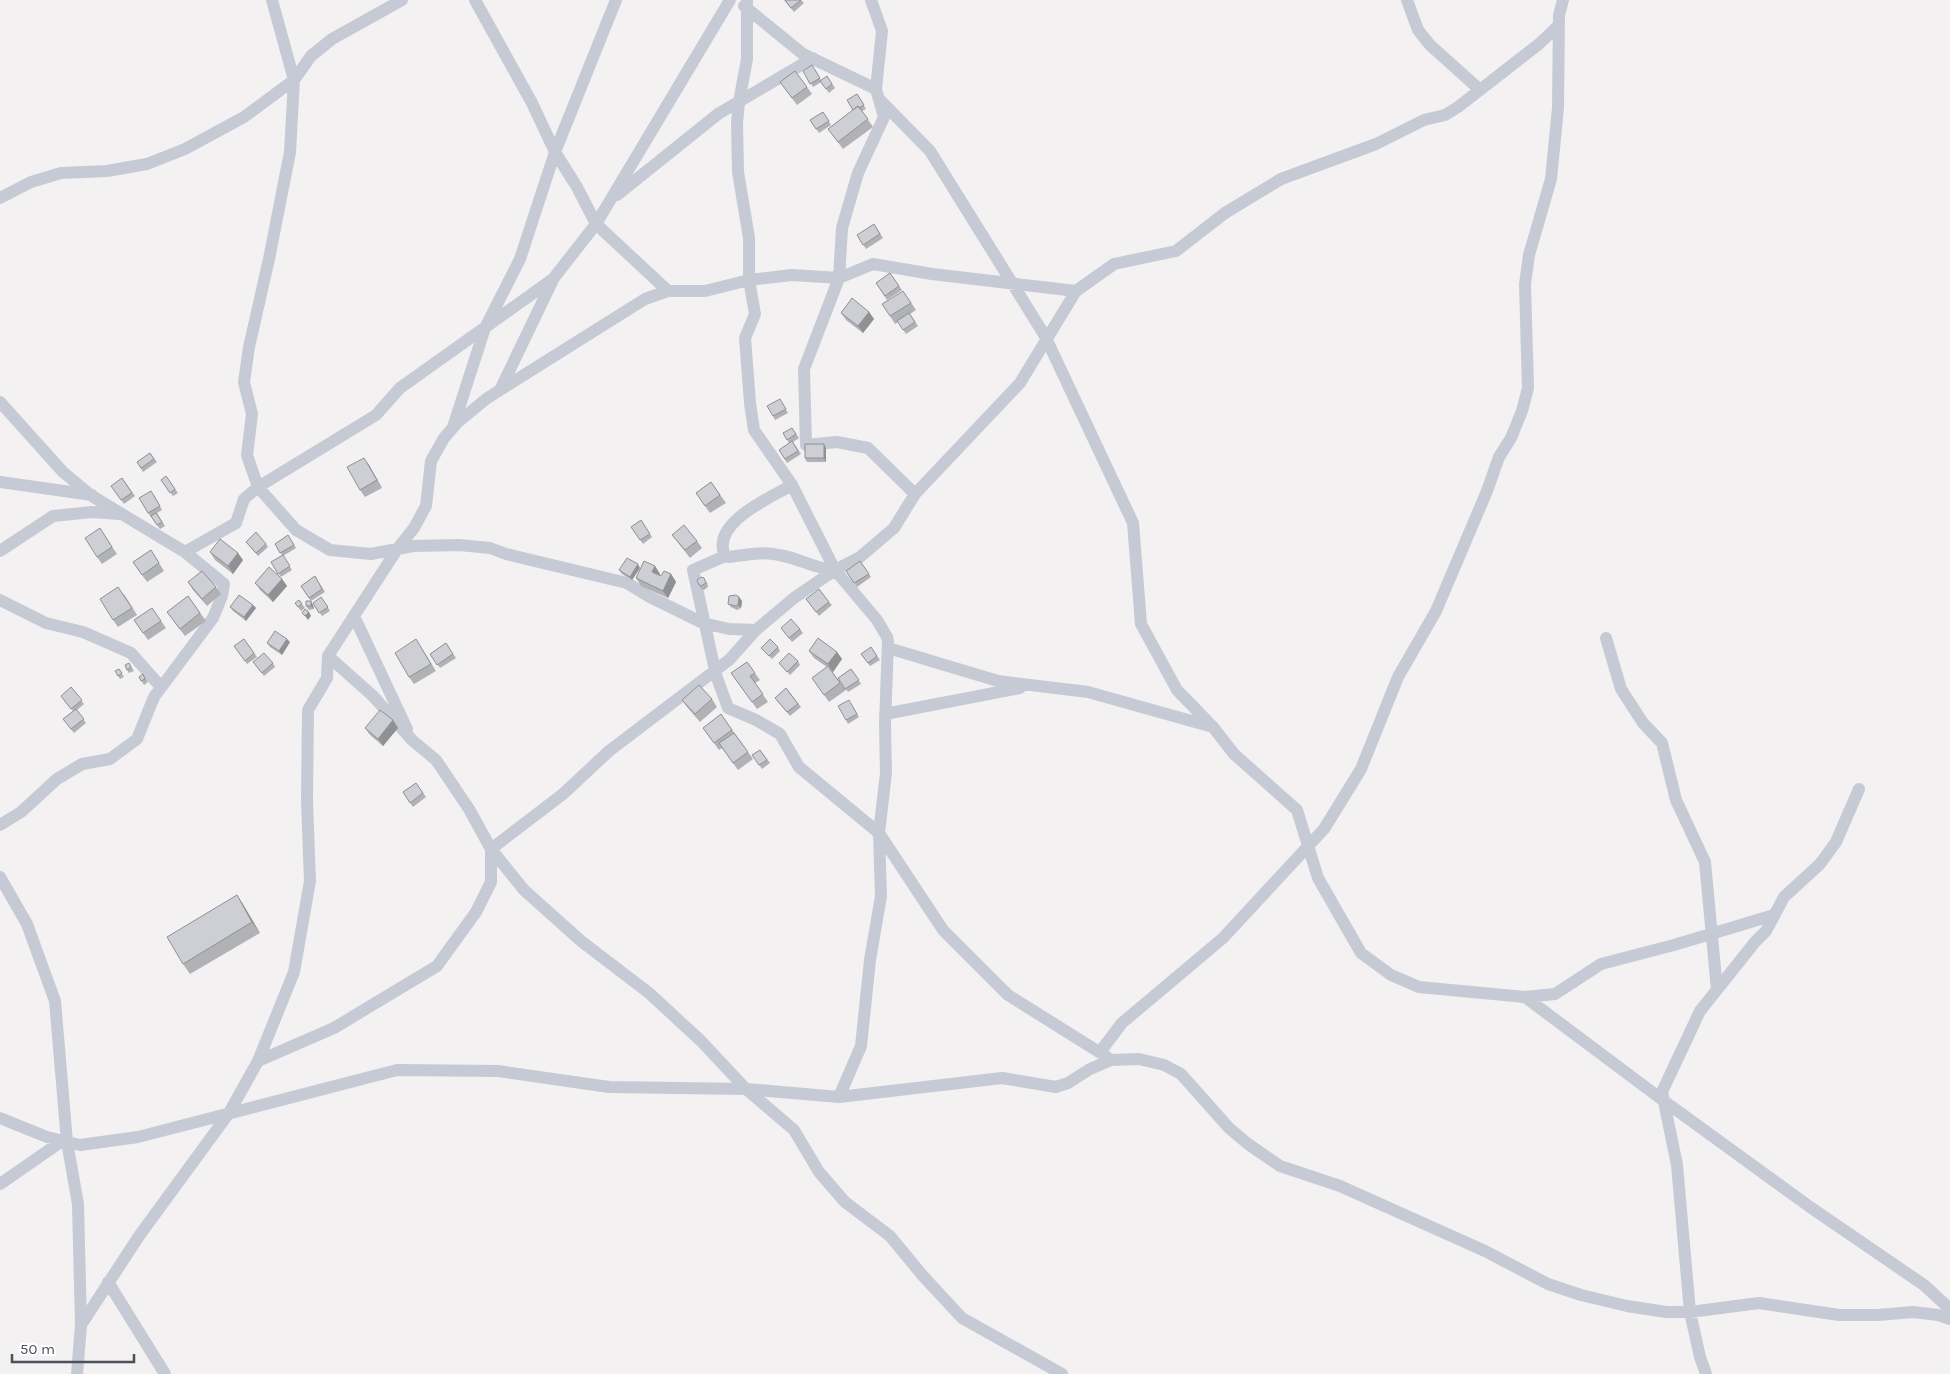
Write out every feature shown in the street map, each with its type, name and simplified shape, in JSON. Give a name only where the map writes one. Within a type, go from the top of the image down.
[{"type":"street","points":[[272,0],[294,80],[290,152],[249,347],[244,382],[252,414],[247,455],[258,487],[296,530],[330,550],[371,554],[413,546],[459,545],[493,549],[506,554],[627,583],[650,597],[705,624],[729,629],[756,630]]},
{"type":"street","points":[[0,198],[31,182],[60,174],[107,171],[147,164],[185,149],[244,117],[294,80],[311,56],[332,39],[402,0]]},
{"type":"street","points":[[475,0],[532,103],[555,152],[577,187],[596,224],[668,290]]},
{"type":"street","points":[[452,430],[485,328],[520,259],[555,152],[616,0]]},
{"type":"street","points":[[500,390],[553,280],[596,224],[730,0]]},
{"type":"street","points":[[734,0],[748,4],[798,50],[878,94],[930,151],[1047,339],[1133,523],[1141,624],[1177,690],[1213,727],[1234,754],[1297,810],[1318,878],[1361,953],[1391,975],[1419,987],[1525,996],[1555,994],[1602,964],[1774,915]]},
{"type":"street","points":[[871,0],[882,31],[878,94],[884,117],[858,173],[842,228],[839,278],[804,369],[806,445],[837,442],[868,448],[915,494]]},
{"type":"street","points":[[1407,0],[1418,30],[1430,45],[1479,89]]},
{"type":"street","points":[[0,1118],[47,1137],[80,1145],[138,1137],[397,1070],[498,1071],[609,1087],[746,1089],[838,1097],[1002,1078],[1056,1087],[1068,1083],[1090,1068],[1106,1056],[1122,1023],[1223,938],[1324,829],[1361,769],[1398,677],[1436,611],[1499,458],[1511,438],[1522,412],[1528,388],[1525,284],[1529,255],[1551,179],[1558,108],[1559,25],[1563,0]]},
{"type":"street","points":[[748,4],[748,59],[739,102],[738,172],[749,238],[749,280],[756,314],[745,338],[754,430],[792,485],[835,570],[877,620],[887,637],[888,648],[885,714],[886,773],[879,833],[881,896],[870,960],[861,1046],[838,1097]]},
{"type":"street","points":[[491,849],[563,794],[608,752],[716,670],[756,630],[794,598],[878,544],[894,528],[915,494],[1020,382],[1076,291],[1114,264],[1176,251],[1224,213],[1281,179],[1376,144],[1424,120],[1445,114],[1458,107],[1539,44],[1559,25]]},
{"type":"street","points":[[610,201],[718,114],[813,58]]},
{"type":"street","points":[[81,1324],[139,1236],[229,1113],[258,1061],[294,972],[310,881],[307,801],[308,710],[327,678],[328,656],[398,548],[414,528],[426,506],[432,461],[444,438],[486,399],[645,299],[668,290],[705,291],[749,280],[792,275],[839,278],[872,264],[932,274],[1076,291]]},
{"type":"street","points":[[185,552],[236,523],[244,499],[258,487],[376,415],[400,388],[553,280]]},
{"type":"street","points":[[0,402],[62,472],[92,496],[185,552],[224,584],[222,596],[213,618],[154,697],[137,739],[110,759],[82,764],[57,779],[21,812],[0,825]]},
{"type":"street","points":[[0,482],[92,496]]},
{"type":"street","points":[[725,556],[723,550],[726,532],[731,524],[749,510],[792,485]]},
{"type":"street","points":[[0,551],[53,516],[92,512],[123,514]]},
{"type":"street","points":[[835,570],[814,567],[780,555],[755,553],[725,556],[693,570],[716,670],[728,708],[756,720],[780,734],[798,767],[879,833],[942,930],[1008,995],[1106,1056],[1139,1059],[1164,1065],[1181,1074],[1229,1128],[1280,1166],[1340,1186],[1486,1251],[1548,1284],[1627,1306],[1666,1312],[1690,1312],[1759,1303],[1839,1315],[1878,1315],[1913,1312],[1938,1315],[1950,1319]]},
{"type":"street","points":[[0,600],[46,624],[83,632],[132,653],[161,687]]},
{"type":"street","points":[[354,616],[412,740]]},
{"type":"street","points":[[1606,638],[1621,689],[1643,723],[1662,743],[1676,800],[1705,862],[1717,990]]},
{"type":"street","points":[[888,648],[998,681],[1088,692],[1213,727]]},
{"type":"street","points":[[328,656],[373,696],[412,740],[436,760],[469,809],[491,849],[524,890],[581,941],[649,993],[701,1041],[746,1089],[794,1130],[818,1172],[846,1202],[890,1236],[923,1276],[962,1318],[1062,1374]]},
{"type":"street","points":[[885,714],[1032,685]]},
{"type":"street","points":[[1706,1374],[1700,1357],[1690,1312],[1677,1166],[1662,1092],[1700,1011],[1766,931],[1784,897],[1820,864],[1836,842],[1859,789]]},
{"type":"street","points":[[258,1061],[334,1028],[437,966],[476,912],[491,882],[491,849]]},
{"type":"street","points":[[0,877],[27,924],[55,1001],[65,1141],[78,1204],[81,1324],[77,1374]]},
{"type":"street","points":[[1525,996],[1664,1101],[1810,1207],[1924,1285],[1950,1310]]},
{"type":"street","points":[[0,1184],[65,1141]]},
{"type":"street","points":[[108,1282],[165,1374]]},
{"type":"building","points":[[785,0],[801,0],[791,8]]},
{"type":"building","points":[[812,65],[820,78],[810,84],[803,71]]},
{"type":"building","points":[[795,71],[807,87],[792,98],[780,82]]},
{"type":"building","points":[[827,76],[832,84],[826,89],[820,81]]},
{"type":"building","points":[[857,94],[864,105],[859,108],[858,106],[853,110],[847,100]]},
{"type":"building","points":[[858,106],[868,119],[838,142],[828,129]]},
{"type":"building","points":[[823,112],[829,121],[816,129],[810,120]]},
{"type":"building","points":[[874,224],[880,234],[863,245],[857,235]]},
{"type":"building","points":[[890,273],[899,286],[885,296],[876,283]]},
{"type":"building","points":[[903,291],[911,303],[890,316],[882,304]]},
{"type":"building","points":[[852,298],[869,312],[858,326],[841,313]]},
{"type":"building","points":[[909,313],[915,322],[903,330],[897,321]]},
{"type":"building","points":[[780,399],[786,409],[773,416],[767,406]]},
{"type":"building","points":[[792,428],[796,434],[787,440],[783,433]]},
{"type":"building","points":[[792,441],[798,451],[785,459],[779,450]]},
{"type":"building","points":[[805,444],[824,444],[824,458],[805,458]]},
{"type":"building","points":[[150,453],[154,459],[141,468],[137,462]]},
{"type":"building","points":[[364,458],[377,480],[360,490],[347,467]]},
{"type":"building","points":[[166,476],[175,489],[170,493],[161,480]]},
{"type":"building","points":[[122,478],[132,493],[121,500],[111,486]]},
{"type":"building","points":[[711,482],[720,495],[705,506],[696,493]]},
{"type":"building","points":[[151,491],[160,506],[148,513],[139,498]]},
{"type":"building","points":[[156,513],[162,522],[157,525],[151,516]]},
{"type":"building","points":[[641,520],[650,534],[640,540],[631,527]]},
{"type":"building","points":[[684,525],[697,541],[685,550],[672,535]]},
{"type":"building","points":[[100,528],[112,547],[97,557],[85,538]]},
{"type":"building","points":[[256,532],[266,544],[256,553],[246,542]]},
{"type":"building","points":[[288,535],[294,545],[280,553],[275,544]]},
{"type":"building","points":[[220,539],[238,553],[228,566],[210,552]]},
{"type":"building","points":[[151,550],[159,563],[142,575],[133,562]]},
{"type":"building","points":[[283,555],[290,566],[278,574],[271,562]]},
{"type":"building","points":[[627,558],[638,564],[630,577],[619,570]]},
{"type":"building","points":[[644,561],[655,566],[652,572],[661,576],[664,571],[671,574],[663,591],[636,578]]},
{"type":"building","points":[[860,561],[869,574],[854,583],[846,571]]},
{"type":"building","points":[[269,567],[282,579],[268,595],[255,583]]},
{"type":"building","points":[[202,571],[216,587],[202,599],[188,582]]},
{"type":"building","points":[[315,576],[322,589],[309,598],[301,586]]},
{"type":"building","points":[[701,577],[704,578],[706,583],[701,586],[697,580]]},
{"type":"building","points":[[118,587],[132,608],[113,620],[100,599]]},
{"type":"building","points":[[819,589],[829,602],[816,612],[806,599]]},
{"type":"building","points":[[239,595],[253,605],[244,617],[230,607]]},
{"type":"building","points":[[736,595],[739,597],[738,605],[728,604],[729,596]]},
{"type":"building","points":[[188,596],[200,613],[180,629],[167,612]]},
{"type":"building","points":[[321,597],[328,607],[319,613],[313,603]]},
{"type":"building","points":[[299,600],[302,604],[298,607],[295,603]]},
{"type":"building","points":[[306,601],[311,601],[311,606],[306,606]]},
{"type":"building","points":[[152,608],[161,621],[143,633],[134,620]]},
{"type":"building","points":[[305,609],[309,612],[305,616],[302,613]]},
{"type":"building","points":[[791,619],[800,629],[789,638],[781,628]]},
{"type":"building","points":[[275,631],[287,639],[279,651],[267,643]]},
{"type":"building","points":[[818,638],[837,652],[828,664],[809,651]]},
{"type":"building","points":[[244,639],[254,653],[245,661],[234,646]]},
{"type":"building","points":[[416,639],[431,664],[409,677],[395,653]]},
{"type":"building","points":[[770,639],[778,647],[769,656],[761,648]]},
{"type":"building","points":[[446,643],[453,654],[437,665],[430,654]]},
{"type":"building","points":[[871,647],[877,656],[868,663],[861,654]]},
{"type":"building","points":[[264,653],[273,663],[262,673],[253,662]]},
{"type":"building","points":[[789,653],[798,661],[787,672],[779,663]]},
{"type":"building","points":[[747,662],[755,673],[750,676],[763,694],[752,702],[731,673]]},
{"type":"building","points":[[129,663],[131,667],[127,670],[125,665]]},
{"type":"building","points":[[828,666],[840,683],[824,695],[812,678]]},
{"type":"building","points":[[119,669],[122,673],[118,676],[115,671]]},
{"type":"building","points":[[851,669],[859,680],[845,689],[838,678]]},
{"type":"building","points":[[143,674],[145,679],[141,681],[139,677]]},
{"type":"building","points":[[699,685],[712,699],[695,714],[682,700]]},
{"type":"building","points":[[71,687],[82,700],[71,709],[61,696]]},
{"type":"building","points":[[786,688],[798,704],[787,712],[775,698]]},
{"type":"building","points":[[849,700],[857,714],[846,720],[838,706]]},
{"type":"building","points":[[76,709],[84,719],[71,729],[63,719]]},
{"type":"building","points":[[380,710],[393,720],[378,739],[365,728]]},
{"type":"building","points":[[721,714],[732,730],[714,743],[703,728]]},
{"type":"building","points":[[734,733],[748,752],[733,763],[719,743]]},
{"type":"building","points":[[760,750],[767,760],[759,765],[752,755]]},
{"type":"building","points":[[416,783],[423,793],[410,803],[403,792]]},
{"type":"building","points":[[237,895],[252,922],[183,964],[167,937]]}]
